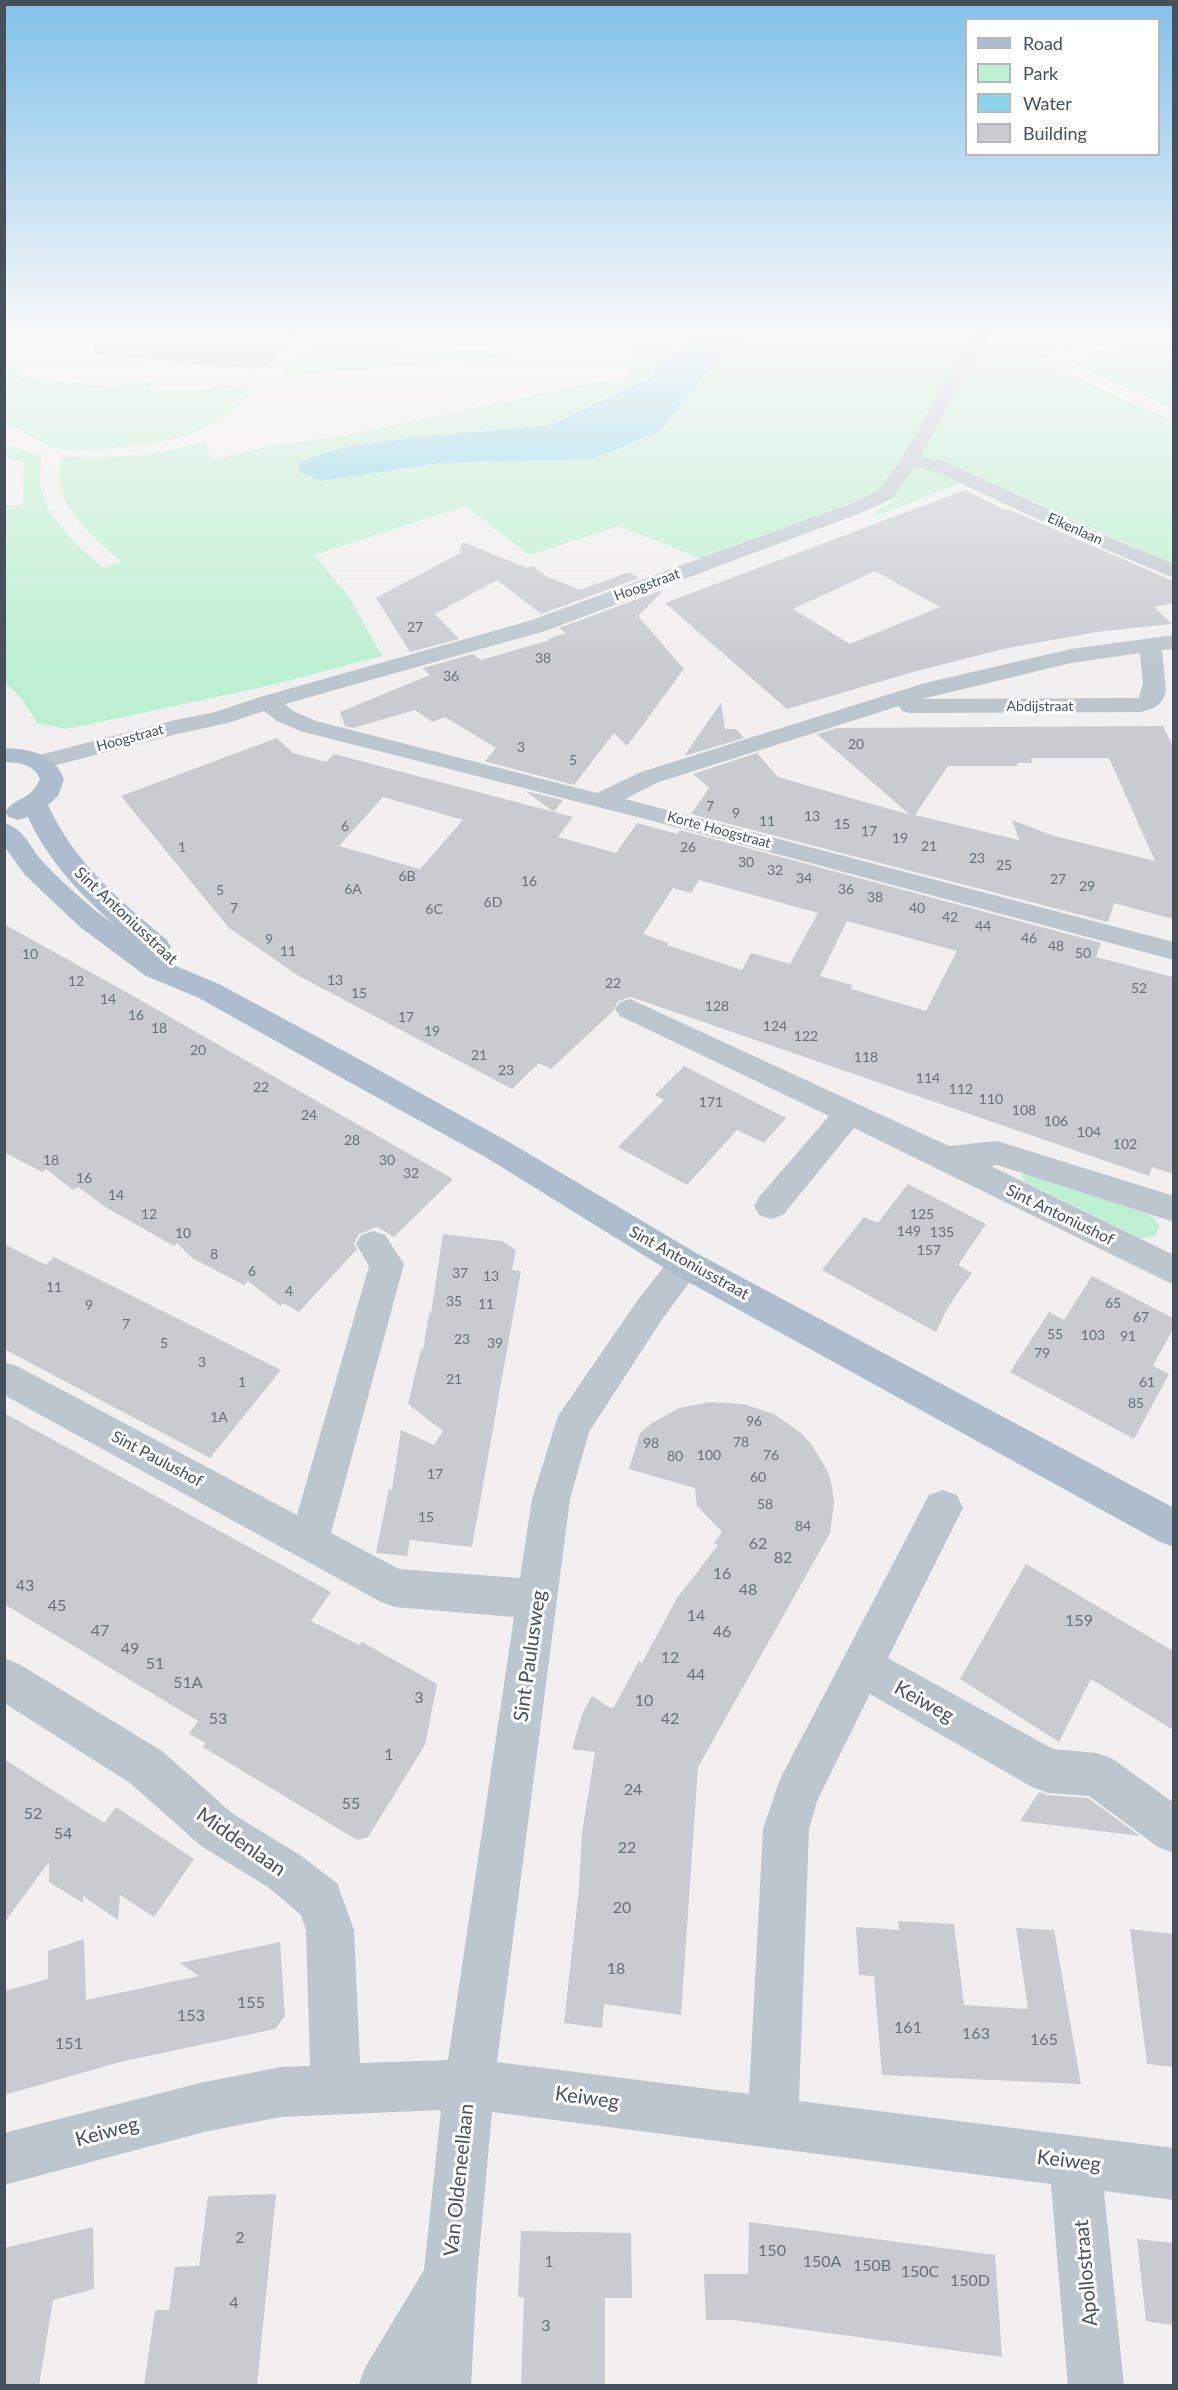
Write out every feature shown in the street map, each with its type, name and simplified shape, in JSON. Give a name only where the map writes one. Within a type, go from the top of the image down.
[{"type":"main road","points":[[4,755],[23,756],[47,771],[45,795],[35,803],[4,816]]},
{"type":"main road","name":"Sint Antoniusstraat","points":[[35,803],[45,828],[81,878],[209,991]]},
{"type":"main road","name":"Sint Antoniusstraat","points":[[4,831],[13,839],[34,868],[90,921],[156,969],[209,991],[498,1150],[686,1264],[1173,1529]]},
{"type":"street","name":"Hoogstraat","points":[[47,771],[184,738],[220,718],[268,702],[537,627],[859,507],[885,494],[910,461],[919,444]]},
{"type":"street","name":"Eikenlaan","points":[[910,461],[937,465],[1173,572]]},
{"type":"street","name":"Abdijstraat","points":[[600,801],[650,777],[933,688],[1020,666],[1106,650],[1173,642]]},
{"type":"street","name":"Abdijstraat","points":[[872,706],[1140,705],[1149,702],[1153,695],[1154,666],[1149,645]]},
{"type":"street","name":"Korte Hoogstraat","points":[[268,702],[285,716],[308,726],[658,814],[1173,951]]},
{"type":"street","name":"Sint Antoniushof","points":[[630,1009],[946,1158],[1170,1259]]},
{"type":"street","points":[[771,1206],[849,1113]]},
{"type":"street","name":"Sint Antoniushof","points":[[946,1158],[996,1153],[1173,1209]]},
{"type":"street","points":[[309,1541],[387,1264],[373,1244]]},
{"type":"street","name":"Sint Paulusweg","points":[[469,2084],[551,1499],[571,1428],[649,1311],[686,1264]]},
{"type":"street","name":"Sint Paulushof","points":[[4,1377],[395,1588],[537,1599]]},
{"type":"street","points":[[773,2123],[786,1829],[796,1795],[943,1508]]},
{"type":"street","name":"Keiweg","points":[[862,1667],[1048,1772],[1097,1775],[1173,1831]]},
{"type":"street","name":"Middenlaan","points":[[4,1679],[146,1767],[217,1830],[284,1871],[320,1899],[330,1930],[336,2089]]},
{"type":"street","name":"Keiweg","points":[[4,2159],[204,2107],[281,2092],[469,2084],[1173,2174]]},
{"type":"street","name":"Van Oldeneellaan","points":[[443,2385],[450,2277],[469,2084]]},
{"type":"street","name":"Apollostraat","points":[[1075,2161],[1096,2385]]},
{"type":"street","name":"Van Oldeneellaan","points":[[386,2385],[450,2277]]},
{"type":"green space","points":[[44,444],[144,444],[73,451]]},
{"type":"green space","points":[[193,444],[206,444],[212,460],[274,445],[371,444],[346,447],[394,471],[440,463],[592,459],[613,444],[1173,444],[1173,564],[1064,516],[1056,516],[1038,508],[1037,504],[990,484],[964,482],[878,515],[874,512],[905,494],[878,506],[859,500],[702,559],[619,526],[529,555],[465,506],[314,555],[348,595],[382,656],[263,687],[67,729],[37,723],[22,699],[5,682],[4,506],[23,505],[24,462],[5,457],[5,445],[41,455],[41,488],[51,512],[66,532],[103,568],[121,561],[85,528],[66,501],[59,472],[63,456],[135,455],[171,450]]},
{"type":"green space","points":[[1028,1171],[1150,1215],[1160,1226],[1155,1236],[1140,1238],[1024,1181],[1021,1176]]},
{"type":"water","points":[[371,444],[630,444],[592,459],[440,463],[321,481],[298,471],[300,462],[346,447]]},
{"type":"building","points":[[965,490],[1005,510],[1008,509],[1173,581],[1173,603],[1154,607],[1172,624],[1096,632],[1003,649],[913,672],[787,709],[665,603]],"holes":[[[875,571],[940,607],[850,644],[793,609]]]},
{"type":"building","points":[[463,542],[527,568],[533,566],[546,576],[580,590],[629,572],[639,578],[541,614],[497,580],[435,614],[459,639],[410,652],[376,598],[462,552],[459,550]]},
{"type":"building","points":[[659,591],[662,592],[638,616],[684,669],[627,746],[614,733],[574,785],[485,761],[496,748],[445,717],[432,722],[415,710],[353,728],[345,726],[340,712],[430,675],[423,668],[473,654],[481,660],[550,640],[548,639],[566,633],[559,628]]},
{"type":"building","points":[[721,703],[725,729],[736,729],[744,738],[684,756]]},
{"type":"building","points":[[1163,726],[1173,747],[1173,919],[1114,903],[1108,922],[691,814],[709,788],[693,774],[757,753],[778,777],[910,815],[817,734],[837,728]],"holes":[[[1031,758],[1109,758],[1155,861],[1054,836],[1012,820],[1019,840],[915,815],[948,766],[1018,766],[1017,763],[1032,763]]]},
{"type":"building","points":[[277,738],[293,753],[326,762],[334,754],[573,817],[558,837],[616,853],[637,823],[677,834],[680,830],[1101,943],[1096,957],[1173,977],[1173,1174],[1152,1167],[1149,1176],[631,997],[618,1001],[613,1011],[551,1069],[539,1063],[512,1089],[299,976],[229,928],[121,796]],"holes":[[[383,797],[463,820],[420,869],[339,846]],[[699,880],[818,913],[790,964],[751,953],[742,970],[667,945],[668,943],[643,934],[673,888],[691,893]],[[847,921],[957,951],[926,1011],[851,989],[852,985],[820,976]]]},
{"type":"building","points":[[525,791],[563,800],[554,812]]},
{"type":"building","points":[[4,924],[453,1179],[394,1237],[377,1227],[359,1234],[354,1243],[357,1249],[299,1312],[283,1303],[280,1306],[248,1281],[244,1285],[192,1258],[177,1243],[174,1246],[107,1208],[78,1187],[73,1190],[46,1169],[42,1172],[4,1152]]},
{"type":"building","points":[[684,1066],[786,1118],[764,1143],[737,1130],[687,1185],[618,1147],[664,1100],[655,1095]]},
{"type":"building","points":[[908,1184],[986,1224],[958,1265],[972,1273],[948,1307],[936,1332],[822,1270],[864,1217],[878,1223]]},
{"type":"building","points":[[443,1234],[502,1241],[516,1250],[512,1270],[521,1271],[472,1547],[410,1540],[407,1556],[376,1553],[389,1489],[392,1489],[401,1430],[434,1445],[443,1431],[408,1404],[421,1349],[423,1350],[429,1313],[431,1313]]},
{"type":"building","points":[[4,1244],[46,1265],[54,1257],[281,1370],[210,1458],[4,1349]]},
{"type":"building","points":[[1092,1276],[1173,1318],[1173,1329],[1153,1366],[1169,1374],[1134,1439],[1010,1372],[1049,1312],[1064,1320]]},
{"type":"building","points":[[710,1402],[743,1404],[774,1414],[801,1433],[812,1445],[828,1472],[832,1487],[834,1503],[830,1533],[698,1767],[681,2015],[604,2004],[602,2028],[564,2023],[579,1888],[582,1833],[595,1752],[572,1749],[583,1712],[592,1696],[610,1708],[614,1707],[639,1661],[642,1663],[677,1598],[718,1545],[714,1543],[722,1532],[697,1506],[695,1488],[629,1469],[640,1433],[652,1423],[679,1408]]},
{"type":"building","points":[[4,1413],[331,1592],[311,1621],[359,1645],[362,1642],[437,1684],[425,1745],[368,1837],[357,1840],[203,1747],[206,1743],[189,1734],[198,1721],[4,1604]]},
{"type":"building","points":[[1026,1564],[1173,1651],[1173,1730],[1091,1679],[1059,1742],[960,1679]]},
{"type":"building","points":[[4,1759],[104,1823],[116,1807],[194,1859],[154,1917],[120,1895],[118,1920],[83,1896],[83,1903],[49,1882],[49,1862],[4,1923]]},
{"type":"building","points":[[1039,1792],[1048,1795],[1088,1798],[1140,1836],[1020,1821]]},
{"type":"building","points":[[898,1921],[954,1924],[964,2005],[1028,2009],[1016,1928],[1054,1930],[1081,2084],[882,2075],[874,1976],[859,1975],[856,1927],[899,1930]]},
{"type":"building","points":[[1130,1929],[1173,1934],[1173,2067],[1147,2064]]},
{"type":"building","points":[[84,1939],[86,2000],[199,1976],[180,1963],[280,1942],[285,2016],[275,2029],[120,2062],[4,2095],[4,1991],[48,1979],[48,1951]]},
{"type":"building","points":[[276,2194],[257,2385],[144,2385],[155,2310],[169,2310],[175,2267],[199,2266],[208,2196]]},
{"type":"building","points":[[749,2222],[995,2255],[1002,2357],[734,2320],[706,2320],[704,2274],[748,2274]]},
{"type":"building","points":[[93,2227],[94,2289],[53,2300],[39,2385],[4,2385],[4,2248]]},
{"type":"building","points":[[521,2231],[631,2233],[632,2298],[605,2298],[605,2385],[521,2385],[524,2297],[518,2297]]},
{"type":"building","points":[[1137,2239],[1173,2243],[1173,2325],[1146,2321]]}]
